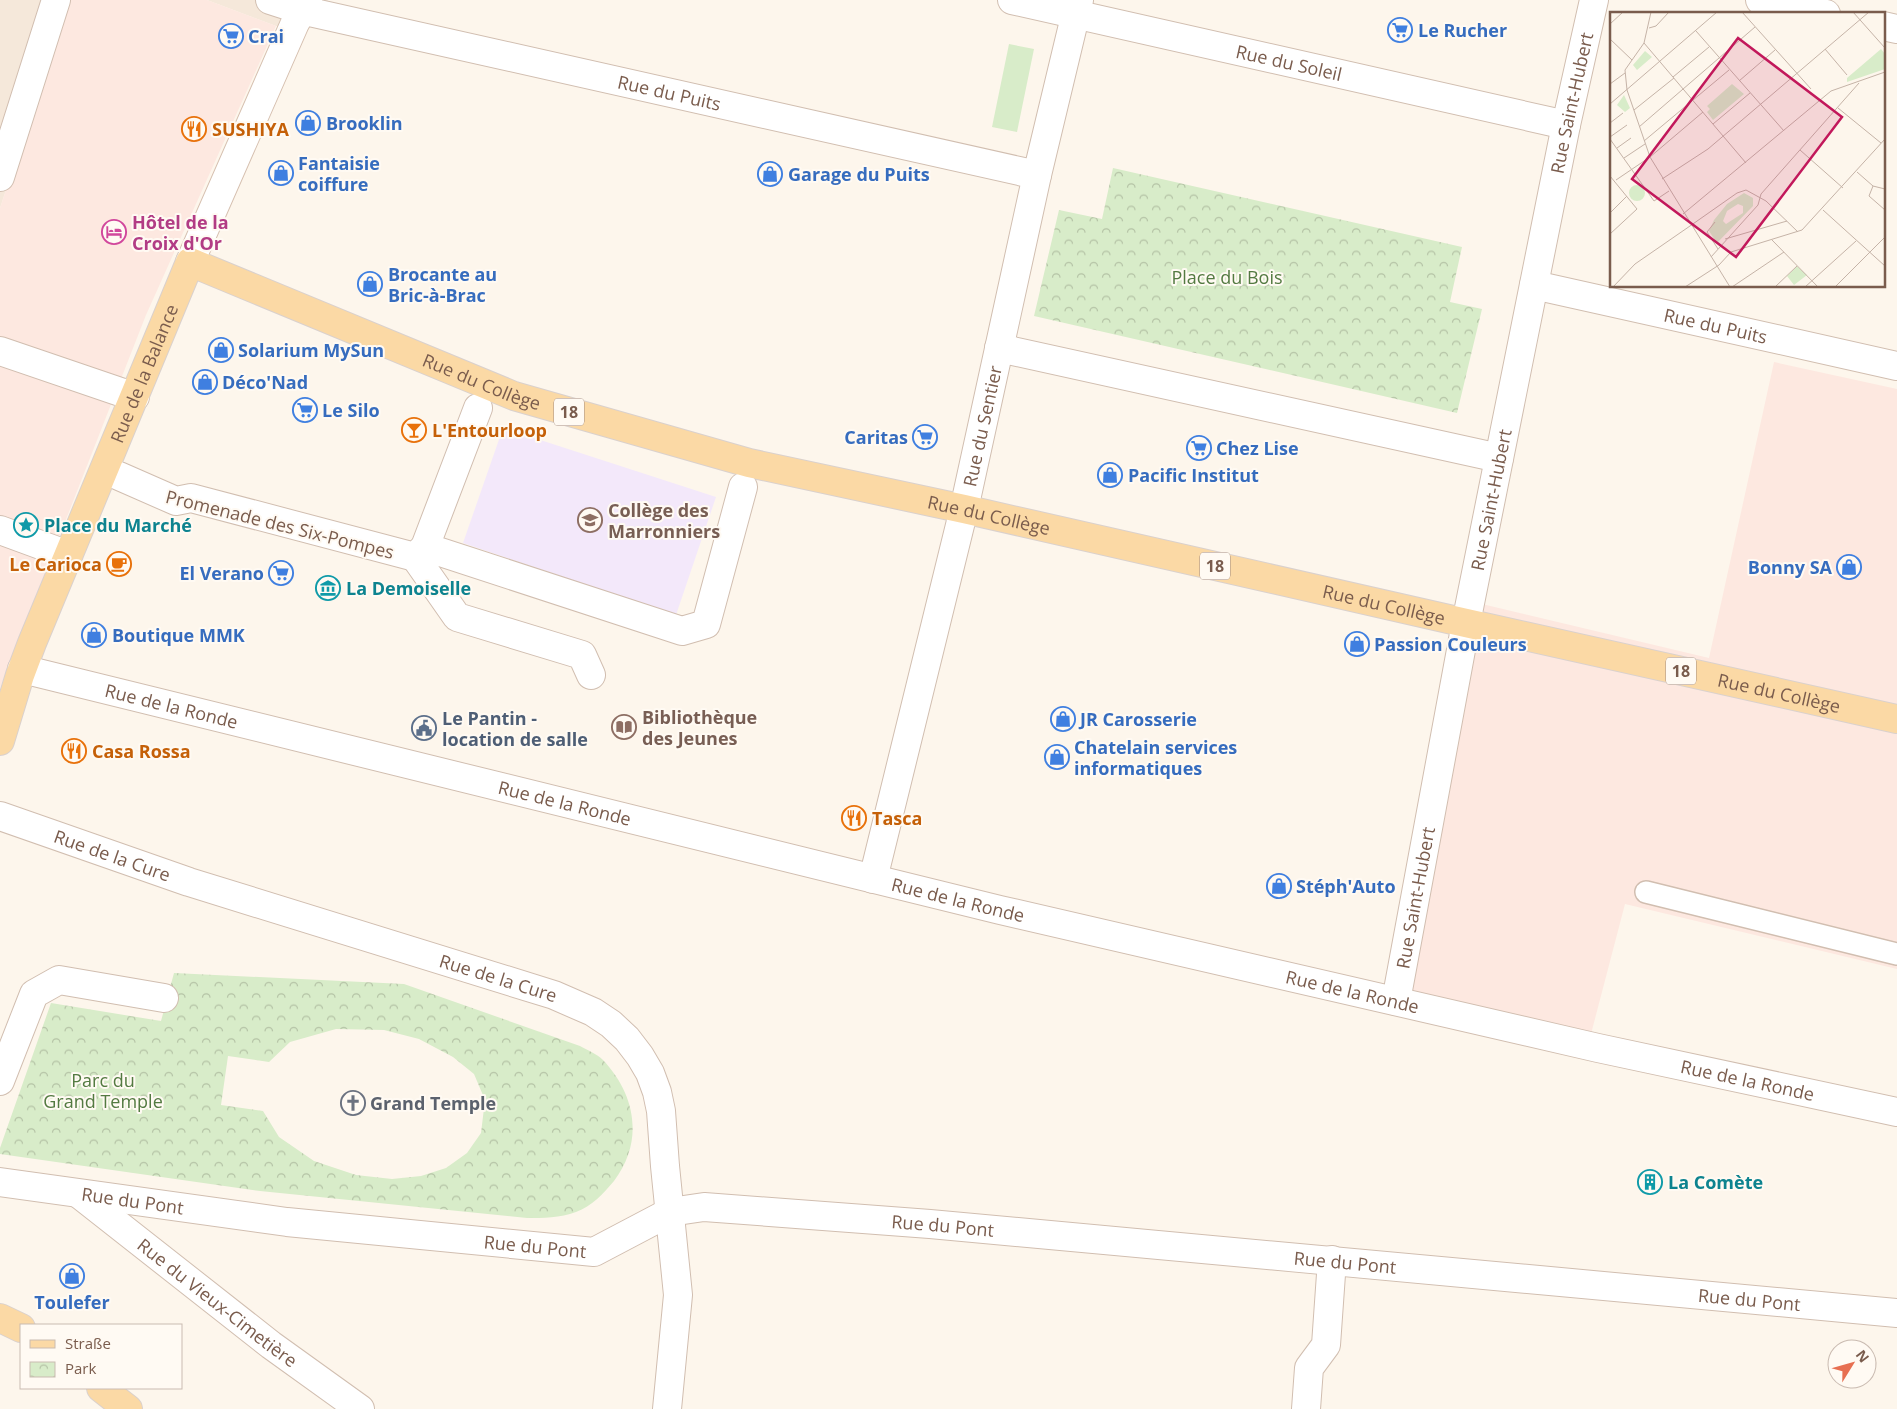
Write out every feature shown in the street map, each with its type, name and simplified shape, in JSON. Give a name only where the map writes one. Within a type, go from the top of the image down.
[{"type":"main road","name":"Rue de la Balance","points":[[0,741],[14,670],[68,555],[190,262]]},
{"type":"main road","name":"Rue du Collège","points":[[190,262],[514,396],[749,463],[964,509],[1897,719]]},
{"type":"main road","points":[[0,1318],[20,1328]]},
{"type":"main road","points":[[101,1389],[128,1409]]},
{"type":"street","points":[[0,177],[56,0]]},
{"type":"street","name":"Rue du Puits","points":[[270,0],[305,5],[1037,175]]},
{"type":"street","name":"Rue du Soleil","points":[[1012,0],[1078,7],[1566,125]]},
{"type":"street","name":"Rue Saint-Hubert","points":[[1396,1001],[1466,623],[1566,125],[1594,0]]},
{"type":"street","points":[[1760,0],[1817,12]]},
{"type":"street","name":"Rue de la Balance","points":[[190,262],[305,5]]},
{"type":"street","name":"Rue du Sentier","points":[[873,879],[964,509],[1037,175],[1078,7]]},
{"type":"street","points":[[1884,26],[1897,29]]},
{"type":"street","name":"Rue du Puits","points":[[1534,285],[1897,366]]},
{"type":"street","points":[[999,348],[1499,458]]},
{"type":"street","points":[[0,352],[135,397]]},
{"type":"street","points":[[420,552],[478,408]]},
{"type":"street","name":"Promenade des Six-Pompes","points":[[119,476],[176,501],[192,498],[420,552],[682,631],[706,624],[743,486]]},
{"type":"street","points":[[3,534],[68,555]]},
{"type":"street","name":"Promenade des Six-Pompes","points":[[420,552],[457,617],[582,655],[591,675]]},
{"type":"street","name":"Rue de la Ronde","points":[[14,670],[873,879],[1598,1048],[1897,1112]]},
{"type":"street","name":"Rue de la Cure","points":[[0,816],[189,882],[554,995],[593,1012],[611,1024],[627,1039],[650,1073],[661,1111],[664,1166],[678,1294],[667,1409]]},
{"type":"street","points":[[0,1081],[34,994],[59,980],[164,998]]},
{"type":"street","name":"Rue du Pont","points":[[0,1182],[286,1222],[594,1252],[670,1212],[704,1207],[920,1223],[1897,1313]]},
{"type":"street","name":"Rue du Vieux-Cimetière","points":[[78,1193],[271,1345],[360,1409]]},
{"type":"street","points":[[1306,1409],[1309,1368],[1326,1345],[1332,1260]]},
{"type":"lane","points":[[1646,892],[1897,954]]},
{"type":"shaded area","points":[[0,0],[69,0],[0,208]]},
{"type":"shaded area","points":[[69,0],[207,0],[276,26],[146,315],[0,688],[0,208]]},
{"type":"shaded area","points":[[207,0],[328,0],[307,31],[276,26]]},
{"type":"shaded area","points":[[1774,362],[1897,389],[1897,969],[1625,904],[1591,1034],[1410,992],[1482,604],[1709,658]]},
{"type":"shaded area","name":"Collège des Marronniers","points":[[503,428],[716,497],[676,615],[463,543]]},
{"type":"green space","points":[[1009,44],[1034,49],[1017,132],[992,127]]},
{"type":"green space","name":"Place du Bois","points":[[1113,168],[1462,247],[1450,302],[1482,309],[1457,413],[1034,316],[1059,210],[1102,219]]},
{"type":"green space","name":"Parc du Grand Temple","points":[[174,973],[404,984],[580,1046],[601,1058],[623,1088],[629,1103],[632,1119],[630,1150],[614,1181],[592,1203],[570,1214],[533,1218],[260,1191],[0,1154],[0,1148],[51,1003],[161,1021]],"holes":[[[336,1029],[384,1030],[419,1039],[453,1057],[474,1074],[485,1100],[481,1133],[467,1153],[446,1168],[421,1176],[392,1179],[356,1175],[314,1161],[279,1137],[263,1111],[221,1105],[228,1056],[269,1062],[290,1042]]]},
{"type":"place","name":"Le Rucher","points":[[1400,30]]},
{"type":"place","name":"Crai","points":[[231,36]]},
{"type":"place","name":"Brooklin","points":[[308,123]]},
{"type":"place","name":"SUSHIYA","points":[[194,129]]},
{"type":"place","name":"Fantaisie coiffure","points":[[281,173]]},
{"type":"place","name":"Garage du Puits","points":[[770,174]]},
{"type":"place","name":"Hôtel de la Croix d'Or","points":[[114,232]]},
{"type":"place","name":"Brocante au Bric-à-Brac","points":[[370,284]]},
{"type":"place","name":"Solarium MySun","points":[[221,350]]},
{"type":"place","name":"Déco'Nad","points":[[205,382]]},
{"type":"place","name":"Le Silo","points":[[305,410]]},
{"type":"place","name":"L'Entourloop","points":[[414,430]]},
{"type":"place","name":"Caritas","points":[[925,437]]},
{"type":"place","name":"Chez Lise","points":[[1199,448]]},
{"type":"place","name":"Pacific Institut","points":[[1110,475]]},
{"type":"place","name":"Collège des Marronniers","points":[[590,520]]},
{"type":"place","name":"Place du Marché","points":[[26,525]]},
{"type":"place","name":"Le Carioca","points":[[119,564]]},
{"type":"place","name":"Bonny SA","points":[[1849,567]]},
{"type":"place","name":"El Verano","points":[[281,573]]},
{"type":"place","name":"La Demoiselle","points":[[328,588]]},
{"type":"place","name":"Boutique MMK","points":[[94,635]]},
{"type":"place","name":"Passion Couleurs","points":[[1357,644]]},
{"type":"place","name":"JR Carosserie","points":[[1063,719]]},
{"type":"place","name":"Bibliothèque des Jeunes","points":[[624,727]]},
{"type":"place","name":"Le Pantin - location de salle","points":[[424,728]]},
{"type":"place","name":"Casa Rossa","points":[[74,751]]},
{"type":"place","name":"Chatelain services informatiques","points":[[1057,757]]},
{"type":"place","name":"Tasca","points":[[854,818]]},
{"type":"place","name":"Stéph'Auto","points":[[1279,886]]},
{"type":"place","name":"Grand Temple","points":[[353,1103]]},
{"type":"place","name":"La Comète","points":[[1650,1182]]},
{"type":"place","name":"Toulefer","points":[[72,1276]]}]
